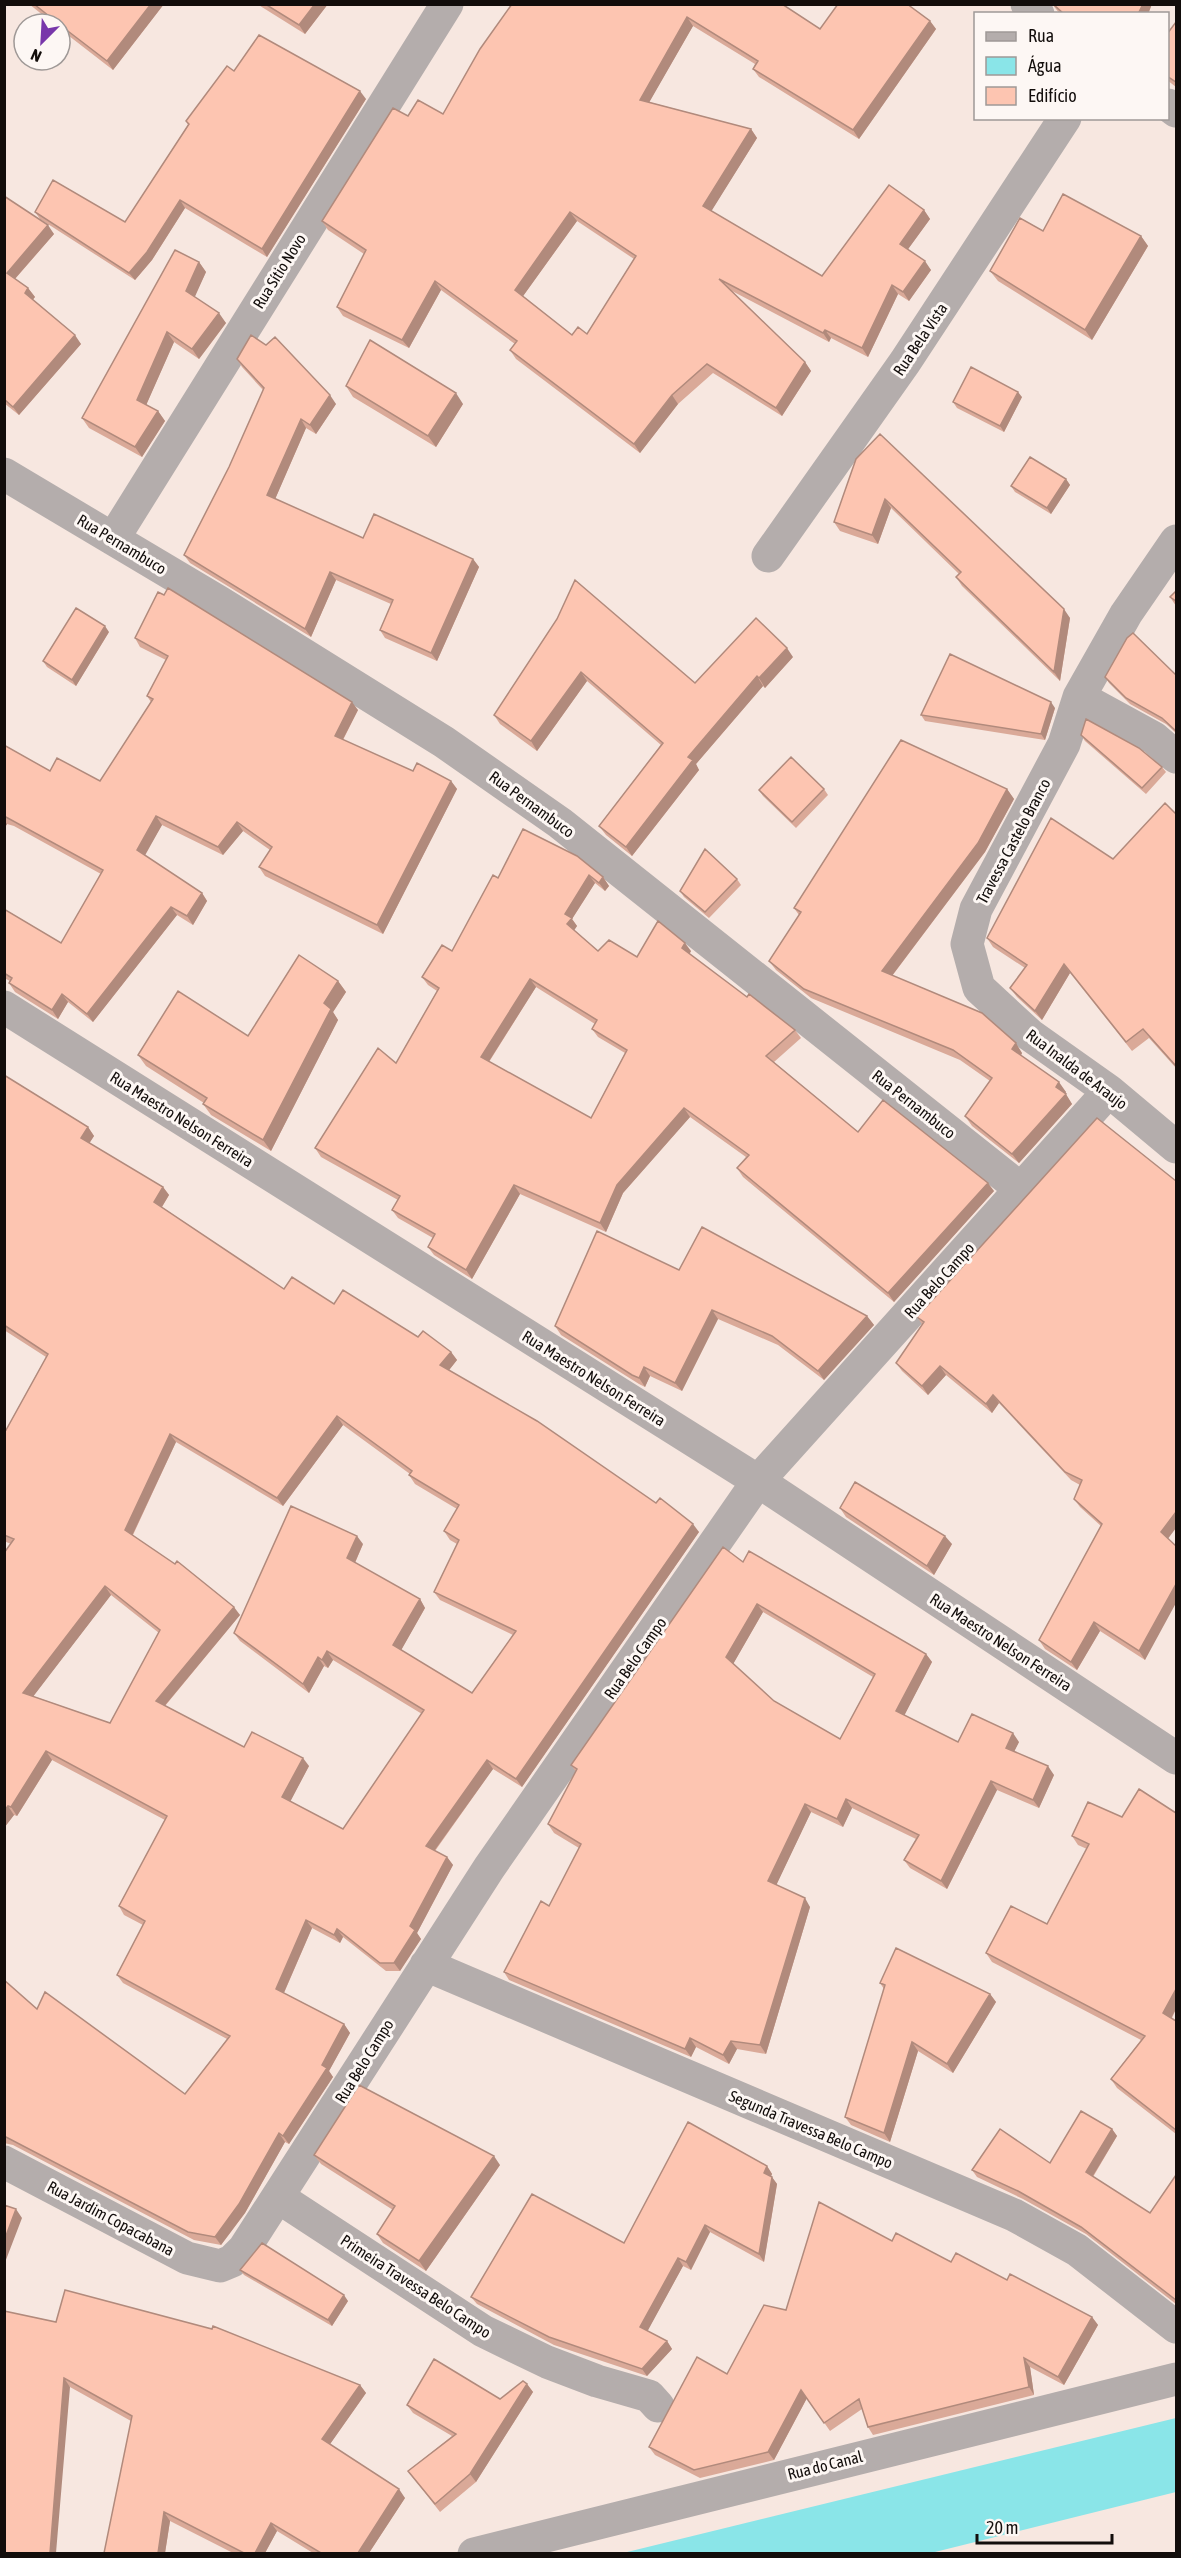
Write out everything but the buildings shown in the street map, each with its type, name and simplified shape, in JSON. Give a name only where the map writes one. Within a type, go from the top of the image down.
[{"type":"street","name":"Rua Sítio Novo","points":[[113,539],[447,4]]},
{"type":"street","name":"Rua Bela Vista","points":[[768,556],[905,362],[1064,120]]},
{"type":"street","name":"Rua Pernambuco","points":[[4,474],[444,742],[560,823],[1021,1189]]},
{"type":"street","name":"Travessa Castelo Branco","points":[[979,988],[967,944],[976,909],[1064,744],[1079,697],[1126,614],[1176,541]]},
{"type":"street","points":[[1079,697],[1154,738],[1176,757]]},
{"type":"street","name":"Rua Inalda de Araujo","points":[[979,988],[1030,1035],[1109,1091],[1176,1147]]},
{"type":"street","name":"Rua Maestro Nelson Ferreira","points":[[4,1007],[758,1481],[1176,1758]]},
{"type":"street","name":"Rua Belo Campo","points":[[220,2266],[232,2261],[243,2249],[489,1868],[758,1481],[1109,1091]]},
{"type":"street","name":"Segunda Travessa Belo Campo","points":[[426,1965],[1014,2215],[1077,2250],[1176,2327]]},
{"type":"street","name":"Rua Jardim Copacabana","points":[[4,2162],[187,2258],[220,2266]]},
{"type":"street","name":"Primeira Travessa Belo Campo","points":[[278,2197],[483,2331],[547,2362],[597,2381],[649,2396],[658,2406]]},
{"type":"street","name":"Rua do Canal","points":[[474,2553],[1176,2379]]},
{"type":"water","points":[[1176,2418],[1176,2492],[931,2553],[623,2553]]}]
